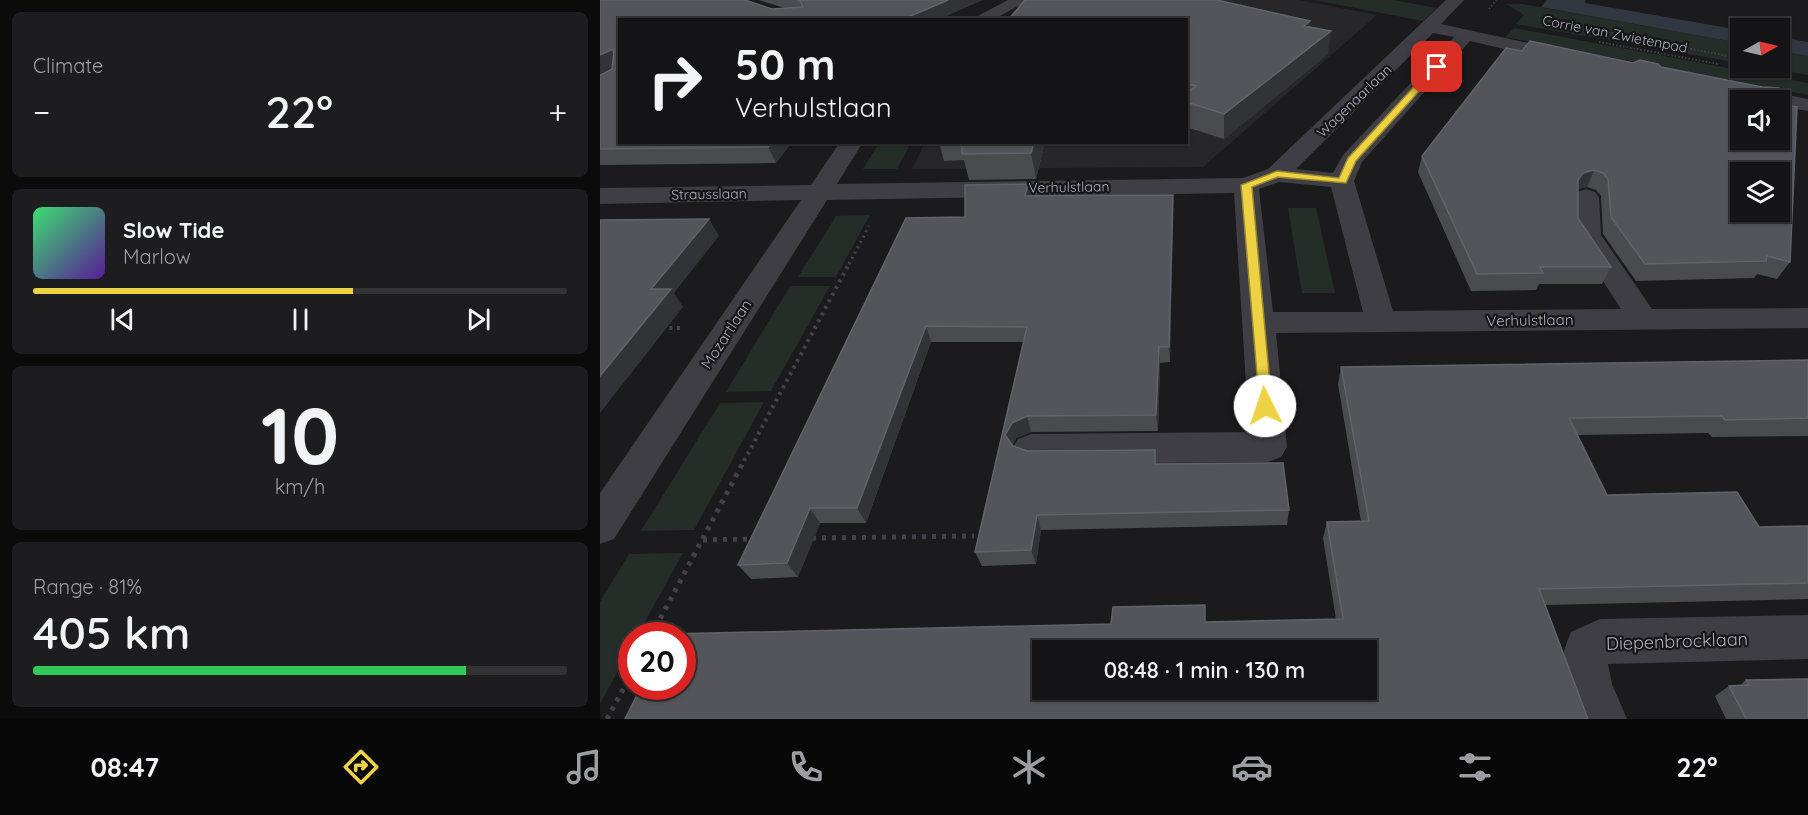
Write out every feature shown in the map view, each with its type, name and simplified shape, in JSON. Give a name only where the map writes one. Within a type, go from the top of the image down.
[{"type":"street","points":[[982,18],[1021,0]]},
{"type":"street","name":"Wagenaarlaan","points":[[1277,174],[1431,27],[1455,1]]},
{"type":"street","points":[[1431,27],[1592,62]]},
{"type":"street","points":[[1381,322],[1342,181],[1351,160],[1465,36]]},
{"type":"street","points":[[1718,88],[1808,105]]},
{"type":"street","name":"Mozartlaan","points":[[600,526],[851,144]]},
{"type":"street","name":"Verhulstlaan","points":[[819,192],[889,189],[1246,185],[1277,174],[1342,181]]},
{"type":"street","points":[[1030,449],[1268,447],[1246,185]]},
{"type":"street","name":"Strausslaan","points":[[600,196],[819,192]]},
{"type":"street","points":[[1586,198],[1587,235],[1643,318]]},
{"type":"street","name":"Verhulstlaan","points":[[1258,323],[1808,318]]},
{"type":"street","name":"Diepenbrocklaan","points":[[1602,719],[1588,679],[1583,656],[1587,648],[1600,642],[1808,637]]},
{"type":"path","points":[[1455,1],[1499,11]]},
{"type":"path","points":[[1574,26],[1730,56]]},
{"type":"path","name":"Corrie van Zwietenpad","points":[[1597,41],[1726,66]]},
{"type":"path","points":[[659,622],[889,189]]},
{"type":"path","points":[[659,328],[730,327]]},
{"type":"path","points":[[809,538],[974,536]]},
{"type":"path","points":[[703,540],[762,539]]},
{"type":"path","points":[[607,719],[618,699]]},
{"type":"shaded area","points":[[1084,0],[1299,0],[1377,15],[1203,167],[912,169],[924,144],[1188,144],[1188,18],[1176,18]]},
{"type":"shaded area","points":[[1314,0],[1393,0],[1437,8],[1423,21]]},
{"type":"shaded area","points":[[1547,0],[1586,0],[1585,3],[1730,28],[1730,41],[1541,7]]},
{"type":"shaded area","points":[[1506,4],[1522,4],[1730,41],[1730,61],[1516,24],[1524,15]]},
{"type":"shaded area","points":[[1514,28],[1730,68],[1730,78],[1781,78],[1808,83],[1808,95],[1790,90],[1505,37]]},
{"type":"shaded area","points":[[1790,39],[1808,42],[1808,56],[1790,53]]},
{"type":"shaded area","points":[[1790,53],[1808,56],[1808,75],[1790,72]]},
{"type":"shaded area","points":[[878,144],[910,144],[897,169],[863,169]]},
{"type":"shaded area","points":[[1288,208],[1316,208],[1335,293],[1302,293]]},
{"type":"shaded area","points":[[870,215],[836,277],[798,277],[836,216]]},
{"type":"shaded area","points":[[790,286],[830,286],[771,391],[726,392]]},
{"type":"shaded area","points":[[764,402],[694,530],[641,531],[720,403]]},
{"type":"shaded area","points":[[683,553],[645,622],[618,622],[618,671],[600,704],[600,602],[629,554]]},
{"type":"building","points":[[600,0],[745,0],[772,9],[803,7],[797,0],[948,0],[906,18],[618,18],[618,144],[770,144],[768,147],[600,149],[600,75],[612,69],[614,50],[600,55]]},
{"type":"building","points":[[1025,0],[1217,0],[1310,21],[1304,26],[1331,31],[1224,114],[1188,103],[1188,92],[1196,86],[1188,84],[1188,18],[1010,18]]},
{"type":"building","points":[[1530,41],[1633,63],[1640,60],[1658,64],[1661,67],[1762,87],[1779,88],[1779,90],[1730,90],[1730,150],[1790,150],[1790,106],[1797,107],[1790,262],[1767,256],[1766,261],[1645,264],[1611,217],[1608,179],[1603,173],[1594,170],[1583,173],[1578,180],[1578,218],[1611,267],[1540,267],[1543,273],[1477,274],[1422,156],[1506,48],[1522,51]]},
{"type":"building","points":[[962,144],[1033,144],[1031,153],[962,154]]},
{"type":"building","points":[[1028,184],[1025,196],[1173,195],[1169,347],[1159,347],[1156,415],[1027,416],[1012,423],[1005,435],[1013,446],[1027,451],[1155,450],[1155,464],[1283,463],[1289,510],[1037,515],[1031,550],[975,552],[1027,327],[926,326],[857,508],[810,508],[787,563],[738,565],[906,218],[965,217],[965,185]]},
{"type":"building","points":[[709,219],[651,289],[671,289],[600,376],[600,220]]},
{"type":"building","points":[[1808,360],[1808,418],[1725,420],[1722,416],[1569,418],[1607,495],[1737,492],[1759,527],[1808,526],[1808,583],[1539,589],[1588,719],[625,719],[634,700],[696,700],[696,633],[1111,624],[1113,607],[1205,605],[1205,622],[1343,619],[1327,522],[1369,521],[1341,367]]},
{"type":"building","points":[[1808,679],[1808,719],[1746,719],[1729,686],[1749,685],[1746,680]]},
{"type":"route","points":[[1265,406],[1246,185],[1277,174],[1342,181],[1351,160],[1437,67]]}]
